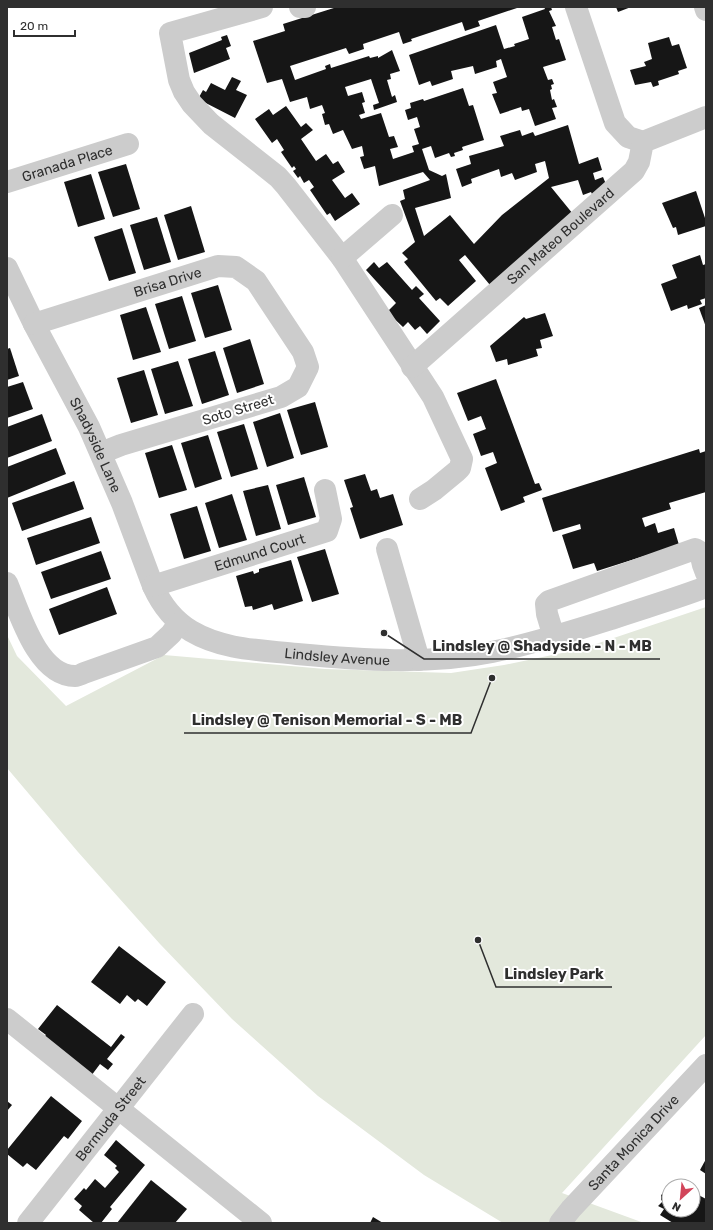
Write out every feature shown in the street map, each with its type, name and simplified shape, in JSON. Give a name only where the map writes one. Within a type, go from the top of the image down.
[{"type":"street","points":[[262,7],[170,33],[179,80],[184,92],[211,124],[278,177],[286,186],[342,258],[432,397],[462,459],[460,468],[457,471],[434,490],[420,499]]},
{"type":"street","points":[[300,7],[305,7]]},
{"type":"street","points":[[576,7],[615,123],[628,137],[642,142],[706,117]]},
{"type":"street","name":"San Mateo Boulevard","points":[[412,366],[634,170],[639,162],[642,142]]},
{"type":"street","name":"Granada Place","points":[[7,182],[128,144]]},
{"type":"street","points":[[342,258],[392,215]]},
{"type":"street","name":"Brisa Drive","points":[[34,324],[218,266],[236,267],[256,281],[280,318]]},
{"type":"street","name":"Shadyside Lane","points":[[7,268],[34,324],[89,427],[101,453],[122,503],[153,586],[166,611],[179,623]]},
{"type":"street","name":"Soto Street","points":[[101,453],[121,445],[281,397],[298,387],[308,367],[303,352],[280,318]]},
{"type":"street","name":"Edmund Court","points":[[153,586],[327,531],[331,519],[325,490]]},
{"type":"street","points":[[388,549],[418,660]]},
{"type":"street","points":[[554,637],[547,614],[546,604],[549,601],[695,549],[700,552],[706,573]]},
{"type":"street","points":[[7,583],[31,641],[41,655],[60,672],[76,676],[157,647],[171,634],[179,623]]},
{"type":"street","name":"Lindsley Avenue","points":[[179,623],[192,632],[210,640],[230,646],[252,650],[345,658],[418,660],[451,658],[486,654],[554,637],[706,587]]},
{"type":"street","name":"Bermuda Street","points":[[28,1223],[193,1014]]},
{"type":"street","points":[[7,1019],[261,1223]]},
{"type":"street","name":"Santa Monica Drive","points":[[561,1221],[570,1209],[706,1065]]},
{"type":"shaded area","points":[[706,607],[706,1035],[562,1193],[644,1223],[503,1223],[424,1175],[318,1096],[232,1019],[160,944],[78,852],[7,768],[7,635],[17,656],[66,706],[164,655],[325,669],[451,673],[504,665],[581,649]]},
{"type":"building","points":[[337,7],[520,7],[478,21],[480,26],[465,31],[462,22],[411,39],[412,41],[403,44],[399,32],[363,44],[364,49],[349,54],[346,48],[290,66],[295,80],[326,69],[325,66],[330,64],[331,68],[369,56],[370,58],[378,56],[378,58],[392,50],[400,71],[390,74],[391,79],[387,80],[392,97],[395,95],[397,102],[374,110],[373,105],[379,103],[371,79],[345,87],[348,96],[362,92],[365,102],[362,103],[365,113],[359,115],[361,119],[381,113],[389,137],[394,136],[398,147],[390,149],[393,159],[414,152],[412,146],[419,144],[414,129],[420,127],[417,117],[408,120],[405,110],[411,108],[410,103],[423,99],[424,101],[463,88],[469,106],[473,105],[484,140],[462,147],[463,150],[454,153],[455,156],[451,157],[449,153],[435,158],[431,146],[422,149],[429,170],[442,176],[446,174],[451,198],[415,208],[424,236],[450,215],[474,244],[502,215],[549,178],[545,161],[535,164],[537,172],[515,180],[512,173],[501,177],[499,169],[471,179],[472,183],[462,187],[456,169],[471,164],[469,156],[504,146],[500,136],[520,130],[522,136],[533,132],[535,136],[568,125],[579,164],[598,157],[602,170],[593,173],[595,180],[603,177],[608,189],[583,195],[578,180],[551,187],[573,214],[490,285],[465,255],[459,260],[476,281],[448,306],[440,298],[436,301],[404,262],[408,259],[402,253],[415,242],[400,201],[405,199],[403,190],[430,180],[423,172],[379,186],[375,166],[364,169],[360,157],[364,156],[362,146],[352,149],[343,130],[333,134],[329,124],[325,125],[322,114],[325,113],[322,105],[310,109],[307,97],[290,102],[282,79],[267,83],[253,41],[285,31],[283,24]]},
{"type":"building","points":[[544,7],[551,7],[552,10],[549,11],[556,26],[552,27],[556,40],[559,39],[566,60],[543,67],[548,80],[552,79],[554,84],[551,85],[552,89],[550,90],[552,100],[554,99],[557,107],[552,108],[556,119],[535,126],[529,109],[522,111],[521,107],[500,114],[492,94],[497,93],[493,82],[507,77],[501,59],[496,61],[497,67],[475,74],[473,66],[451,71],[453,79],[432,86],[430,81],[419,85],[409,55],[496,25],[504,49],[515,46],[514,44],[529,39],[522,17],[545,9]]},
{"type":"building","points":[[616,7],[631,7],[618,12]]},
{"type":"building","points":[[227,35],[231,46],[226,48],[230,59],[194,73],[189,53],[222,40],[221,37]]},
{"type":"building","points":[[669,37],[672,46],[679,44],[687,68],[678,71],[679,74],[658,81],[659,85],[653,87],[651,82],[635,85],[630,70],[646,66],[644,62],[652,59],[648,43]]},
{"type":"building","points":[[232,77],[241,81],[236,90],[247,95],[235,118],[198,99],[203,90],[206,92],[211,83],[225,90]]},
{"type":"building","points":[[286,106],[301,127],[306,123],[313,130],[301,139],[316,161],[326,154],[333,164],[338,161],[345,172],[332,180],[345,198],[352,193],[360,204],[335,221],[330,213],[327,215],[310,190],[314,187],[309,180],[304,183],[300,176],[298,178],[293,171],[296,169],[294,166],[292,168],[281,152],[284,150],[277,139],[272,143],[255,119],[269,109],[273,115]]},
{"type":"building","points":[[126,164],[140,209],[113,217],[98,172]]},
{"type":"building","points":[[91,174],[105,219],[78,227],[64,182]]},
{"type":"building","points":[[696,191],[706,221],[706,226],[678,235],[676,227],[673,228],[662,203]]},
{"type":"building","points":[[191,206],[205,252],[178,260],[164,215]]},
{"type":"building","points":[[157,217],[171,262],[144,270],[130,225]]},
{"type":"building","points":[[122,228],[136,273],[109,281],[94,237]]},
{"type":"building","points":[[700,255],[703,265],[706,264],[706,298],[700,300],[702,304],[688,309],[687,305],[671,311],[661,284],[677,278],[672,265]]},
{"type":"building","points":[[374,262],[379,268],[387,262],[412,290],[416,286],[424,294],[419,298],[440,321],[427,334],[420,326],[415,330],[408,322],[403,327],[387,312],[396,303],[366,270]]},
{"type":"building","points":[[218,285],[232,330],[205,338],[191,293]]},
{"type":"building","points":[[182,296],[196,341],[169,349],[155,304]]},
{"type":"building","points":[[706,305],[706,327],[699,308]]},
{"type":"building","points":[[146,307],[161,352],[133,360],[120,315]]},
{"type":"building","points":[[545,313],[553,336],[540,340],[542,348],[536,349],[538,356],[508,365],[507,359],[496,362],[490,346],[524,317],[526,319]]},
{"type":"building","points":[[250,339],[264,384],[237,393],[223,348]]},
{"type":"building","points":[[10,348],[19,376],[7,380],[7,349]]},
{"type":"building","points":[[215,351],[229,395],[202,404],[188,359]]},
{"type":"building","points":[[178,361],[193,406],[165,414],[151,369]]},
{"type":"building","points":[[144,370],[158,415],[131,423],[117,378]]},
{"type":"building","points":[[496,379],[535,484],[539,483],[542,490],[523,497],[525,502],[501,511],[485,468],[497,463],[493,452],[481,456],[473,434],[486,429],[481,416],[468,421],[457,393]]},
{"type":"building","points":[[23,382],[33,409],[7,418],[7,387]]},
{"type":"building","points":[[315,402],[328,447],[301,455],[287,410]]},
{"type":"building","points":[[280,413],[294,458],[267,467],[253,422]]},
{"type":"building","points":[[42,414],[52,441],[7,458],[7,427]]},
{"type":"building","points":[[244,424],[258,469],[231,477],[217,432]]},
{"type":"building","points":[[208,435],[222,479],[195,488],[181,443]]},
{"type":"building","points":[[172,445],[187,490],[159,498],[145,453]]},
{"type":"building","points":[[56,448],[66,474],[7,498],[7,467]]},
{"type":"building","points":[[699,449],[700,453],[706,451],[706,492],[669,503],[671,509],[642,518],[645,527],[655,523],[658,533],[674,528],[679,545],[597,571],[594,563],[573,569],[562,535],[581,529],[580,524],[553,532],[542,498]]},
{"type":"building","points":[[365,474],[371,491],[377,489],[380,498],[393,494],[403,525],[360,539],[350,508],[353,507],[344,480]]},
{"type":"building","points":[[304,477],[316,517],[288,525],[276,485]]},
{"type":"building","points":[[74,481],[84,509],[22,531],[12,503]]},
{"type":"building","points":[[268,485],[281,529],[256,536],[243,491]]},
{"type":"building","points":[[232,494],[247,540],[219,548],[205,503]]},
{"type":"building","points":[[197,506],[211,551],[184,559],[170,514]]},
{"type":"building","points":[[91,517],[100,543],[36,565],[27,538]]},
{"type":"building","points":[[325,549],[339,594],[312,602],[297,557]]},
{"type":"building","points":[[101,551],[111,579],[51,599],[41,572]]},
{"type":"building","points":[[291,560],[303,601],[274,610],[272,604],[253,610],[252,606],[245,607],[236,576],[253,571],[254,574],[259,572],[259,569]]},
{"type":"building","points":[[107,587],[117,614],[59,635],[49,609]]},
{"type":"building","points":[[119,946],[166,982],[147,1006],[138,999],[135,1002],[127,995],[120,1004],[91,982]]},
{"type":"building","points":[[57,1005],[111,1047],[121,1034],[125,1037],[107,1059],[113,1064],[108,1070],[100,1064],[91,1076],[43,1038],[46,1035],[38,1029]]},
{"type":"building","points":[[51,1096],[82,1121],[68,1139],[64,1136],[36,1170],[27,1163],[23,1167],[7,1154],[7,1150]]},
{"type":"building","points":[[7,1101],[12,1105],[7,1111]]},
{"type":"building","points":[[116,1140],[145,1165],[110,1207],[112,1209],[101,1223],[94,1223],[79,1210],[82,1206],[74,1199],[84,1188],[86,1190],[95,1179],[105,1188],[119,1172],[115,1168],[117,1166],[104,1155]]},
{"type":"building","points":[[706,1159],[706,1174],[700,1170]]},
{"type":"building","points":[[151,1180],[187,1209],[175,1223],[117,1223]]},
{"type":"building","points":[[701,1196],[706,1199],[706,1223],[673,1223],[665,1218],[701,1218]]},
{"type":"building","points":[[373,1217],[383,1223],[370,1223]]},
{"type":"place","name":"Lindsley @ Shadyside - N - MB","points":[[384,633]]},
{"type":"place","name":"Lindsley @ Tenison Memorial - S - MB","points":[[492,678]]},
{"type":"place","name":"Lindsley Park","points":[[478,940]]}]
